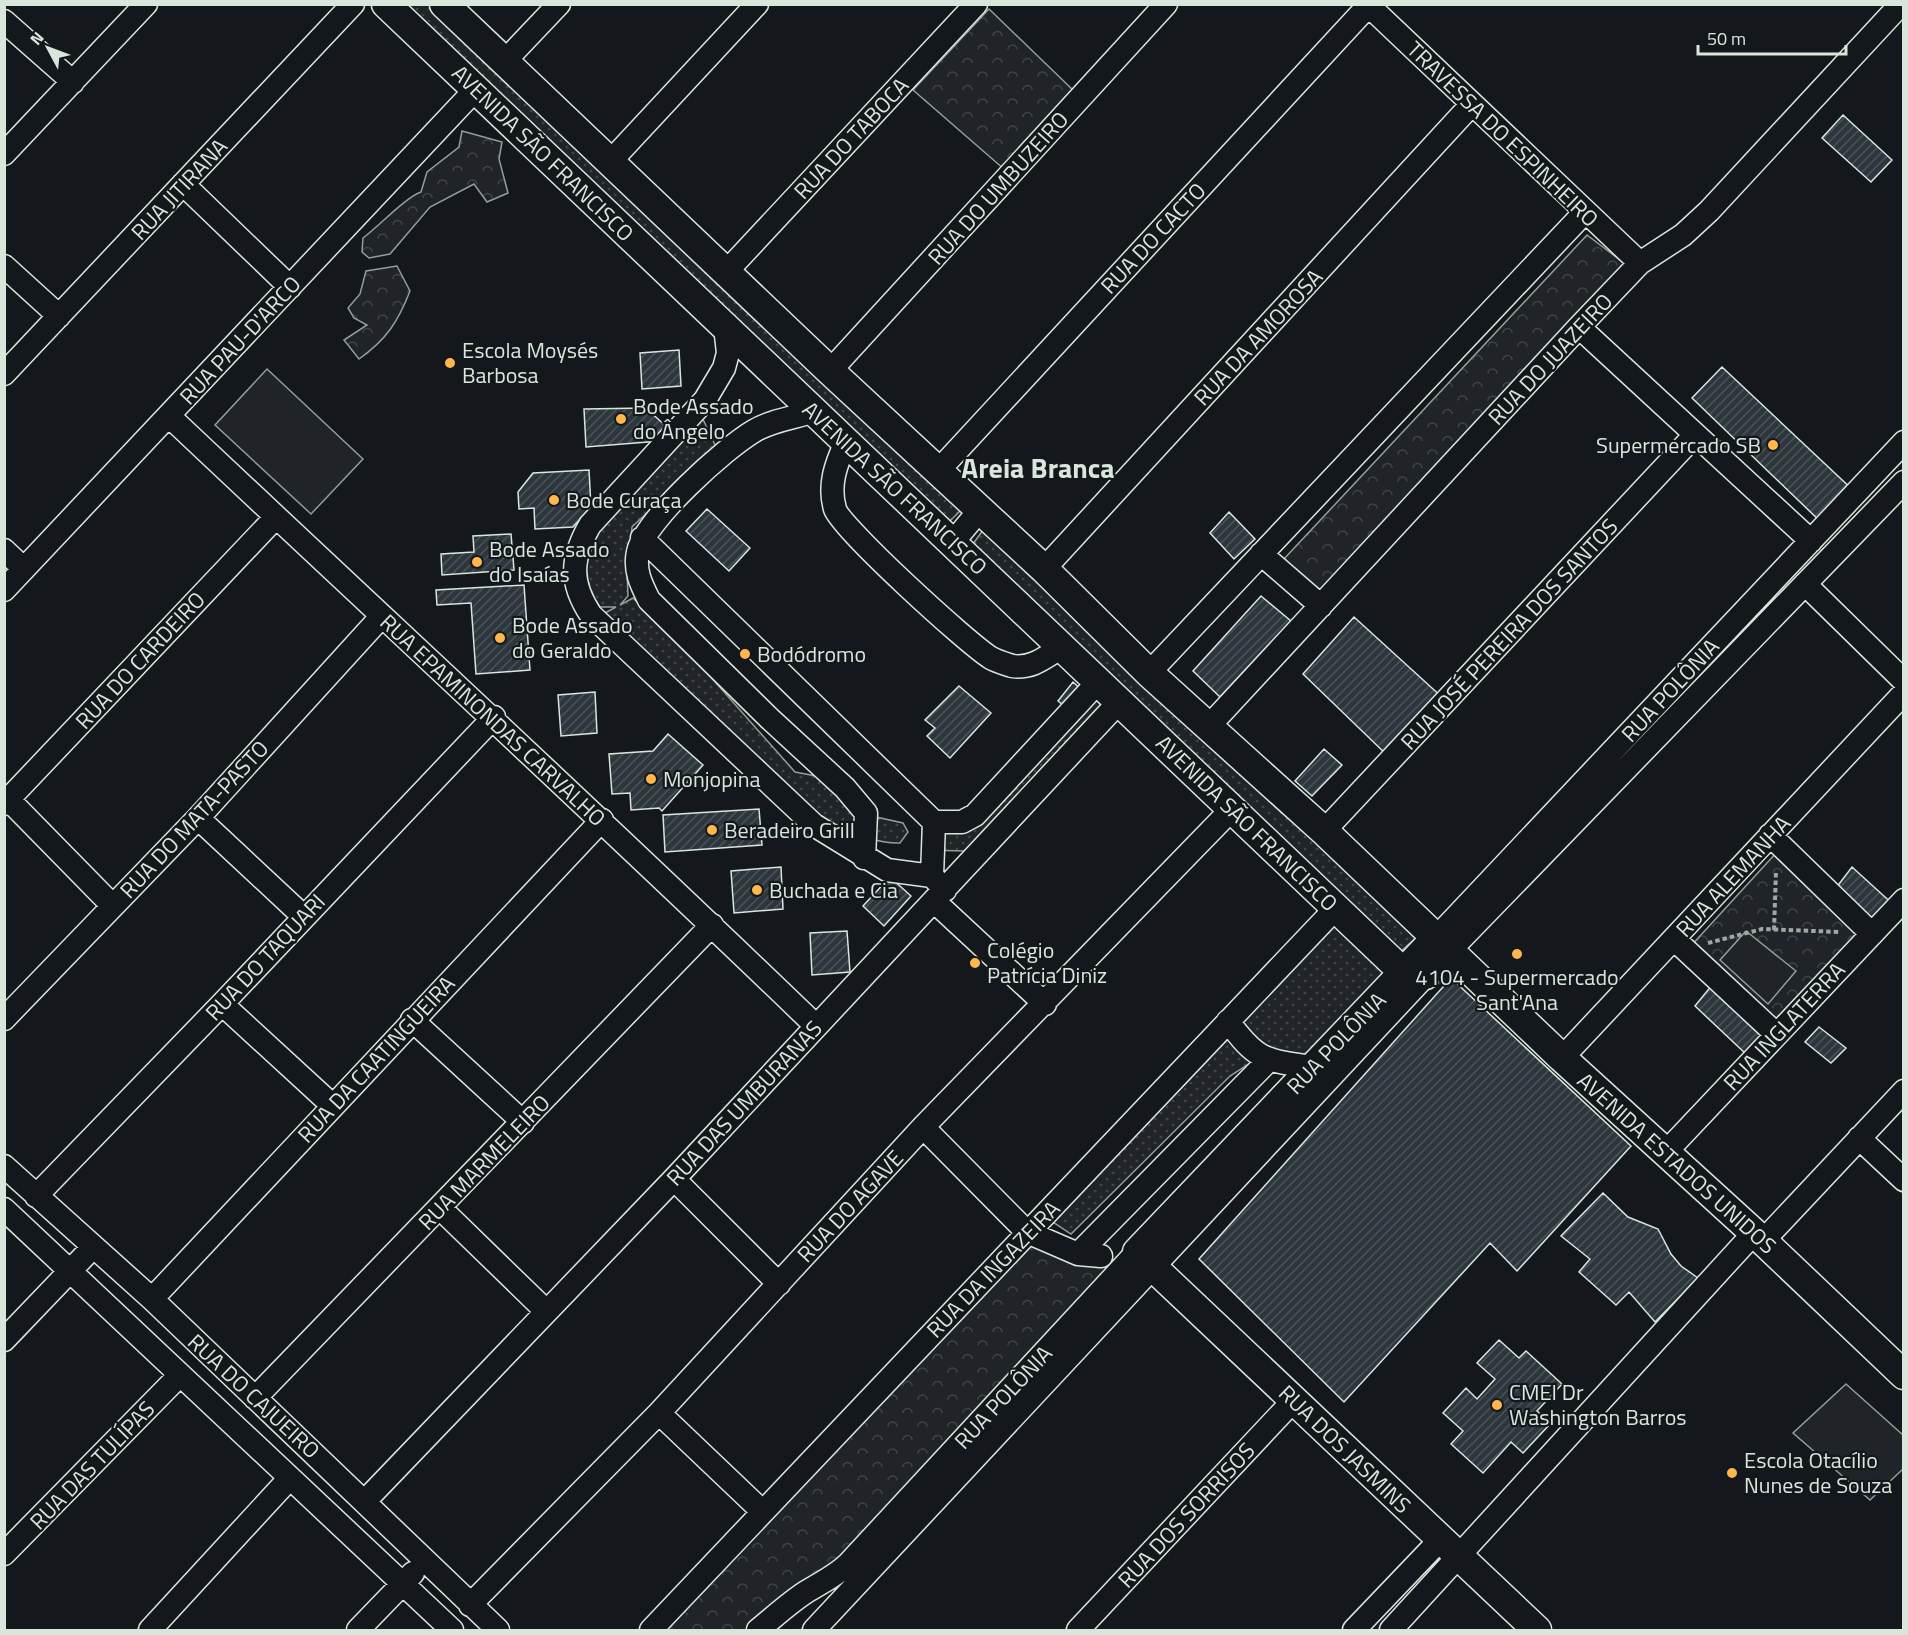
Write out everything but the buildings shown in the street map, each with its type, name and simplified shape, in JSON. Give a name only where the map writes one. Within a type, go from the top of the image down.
[{"type":"main road","name":"AVENIDA SÃO FRANCISCO","points":[[386,4],[1336,909],[1415,974]]},
{"type":"main road","name":"AVENIDA SÃO FRANCISCO","points":[[444,4],[609,163],[939,470],[979,511],[1044,569],[1149,673],[1210,725],[1444,945]]},
{"type":"main road","name":"RUA POLÔNIA","points":[[1145,1259],[1312,1067],[1444,945]]},
{"type":"main road","name":"AVENIDA ESTADOS UNIDOS","points":[[1444,945],[1562,1058],[1759,1237],[1904,1375]]},
{"type":"main road","name":"RUA DOS JASMINS","points":[[1145,1259],[1537,1630]]},
{"type":"street","points":[[4,154],[146,4]]},
{"type":"street","name":"RUA JITIRANA","points":[[4,374],[353,4]]},
{"type":"street","points":[[504,62],[559,4]]},
{"type":"street","points":[[609,163],[757,4]]},
{"type":"street","name":"RUA DO TABOCA","points":[[727,271],[976,4]]},
{"type":"street","name":"RUA DO UMBUZEIRO","points":[[830,371],[1166,4]]},
{"type":"street","name":"RUA DO JUAZEIRO","points":[[1210,725],[1640,263],[1683,235],[1709,211],[1901,4]]},
{"type":"street","name":"TRAVESSA DO ESPINHEIRO","points":[[1367,5],[1584,213],[1640,263]]},
{"type":"street","name":"RUA DO CACTO","points":[[939,470],[1367,5]]},
{"type":"street","points":[[4,21],[73,82]]},
{"type":"street","name":"RUA PAU-D'ARCO","points":[[4,590],[476,89]]},
{"type":"street","name":"RUA DA AMOROSA","points":[[1044,569],[1472,104]]},
{"type":"street","points":[[183,184],[290,287]]},
{"type":"street","points":[[1149,673],[1584,213]]},
{"type":"street","points":[[4,266],[59,316]]},
{"type":"street","points":[[725,326],[728,353],[718,381],[705,400],[590,525],[578,546],[575,558],[576,586],[591,615],[814,825],[864,858],[937,890],[1045,1004]]},
{"type":"street","points":[[1579,327],[1694,436],[1810,541]]},
{"type":"street","points":[[814,411],[771,423],[732,446],[656,519],[642,538],[636,567],[639,581],[649,600],[856,800],[866,813],[864,858]]},
{"type":"street","name":"RUA EPAMINONDAS CARVALHO","points":[[169,416],[381,617],[494,717],[816,1026]]},
{"type":"street","name":"RUA JOSÉ PEREIRA DOS SANTOS","points":[[1324,831],[1694,436]]},
{"type":"street","points":[[846,442],[832,480],[836,511],[871,551],[959,633],[992,658],[1012,666],[1032,666],[1062,647]]},
{"type":"street","name":"RUA POLÔNIA","points":[[1444,945],[1810,541],[1904,442]]},
{"type":"street","name":"RUA POLÔNIA","points":[[1444,945],[1904,482]]},
{"type":"street","points":[[953,542],[979,511]]},
{"type":"street","name":"RUA DO CARDEIRO","points":[[6,802],[276,517]]},
{"type":"street","points":[[642,538],[933,822],[937,890]]},
{"type":"street","points":[[4,550],[24,569]]},
{"type":"street","points":[[1261,554],[1321,606]]},
{"type":"street","points":[[1805,584],[1904,681]]},
{"type":"street","name":"RUA DO MATA-PASTO","points":[[4,1019],[198,818],[381,617]]},
{"type":"street","points":[[933,822],[962,822],[975,815],[1098,682]]},
{"type":"street","name":"RUA ALEMANHA","points":[[1562,1058],[1680,945],[1770,835],[1904,693]]},
{"type":"street","name":"RUA DAS UMBURANAS","points":[[365,1501],[674,1179],[816,1026],[937,890],[1120,701]]},
{"type":"street","name":"RUA DO TAQUARI","points":[[36,1196],[222,1005],[303,916],[494,717]]},
{"type":"street","points":[[6,802],[112,905]]},
{"type":"street","name":"RUA DO AGAVE","points":[[470,1605],[659,1413],[922,1127],[1045,1004],[1232,809]]},
{"type":"street","points":[[198,818],[303,916]]},
{"type":"street","name":"RUA DA CAATINGUEIRA","points":[[152,1299],[602,820]]},
{"type":"street","points":[[1770,835],[1872,934]]},
{"type":"street","name":"RUA INGLATERRA","points":[[1666,1152],[1904,900]]},
{"type":"street","name":"RUA DA INGAZEIRA","points":[[651,1630],[1336,909]]},
{"type":"street","name":"RUA MARMELEIRO","points":[[255,1398],[712,925]]},
{"type":"street","points":[[1680,945],[1776,1034]]},
{"type":"street","name":"RUA POLÔNIA","points":[[759,1630],[783,1608],[807,1591],[834,1577],[849,1563],[1145,1259],[1415,974]]},
{"type":"street","points":[[222,1005],[332,1106]]},
{"type":"street","points":[[412,1020],[523,1122]]},
{"type":"street","points":[[1228,1021],[1245,1044],[1269,1060],[1312,1067]]},
{"type":"street","points":[[1078,1254],[1269,1060]]},
{"type":"street","points":[[1354,1630],[1450,1549],[1904,1091]]},
{"type":"street","points":[[922,1127],[1027,1232],[1078,1254],[1101,1256]]},
{"type":"street","points":[[1859,1138],[1904,1180]]},
{"type":"street","name":"RUA DO CAJUEIRO","points":[[4,1166],[152,1299],[498,1630]]},
{"type":"street","points":[[674,1179],[779,1284]]},
{"type":"street","points":[[440,1208],[546,1311]]},
{"type":"street","name":"RUA DO CAJUEIRO","points":[[4,1209],[179,1376],[452,1630]]},
{"type":"street","points":[[4,1340],[72,1272],[93,1247]]},
{"type":"street","name":"RUA POLÔNIA","points":[[814,1630],[1145,1259]]},
{"type":"street","name":"RUA DAS TULÍPAS","points":[[4,1554],[179,1376]]},
{"type":"street","name":"RUA DOS SORRISOS","points":[[1078,1630],[1294,1400]]},
{"type":"street","points":[[659,1413],[762,1511]]},
{"type":"street","points":[[150,1630],[289,1479]]},
{"type":"street","points":[[1391,1630],[1450,1549]]},
{"type":"street","points":[[358,1630],[425,1561]]},
{"type":"path","points":[[1774,930],[1777,861]]},
{"type":"path","points":[[1680,945],[1746,931],[1845,932]]},
{"type":"green space","points":[[398,5],[429,5],[964,507],[948,523]]},
{"type":"green space","points":[[989,9],[1075,92],[1005,170],[913,90]]},
{"type":"green space","points":[[462,131],[502,142],[499,159],[508,193],[487,202],[474,184],[430,207],[390,254],[369,258],[362,252],[363,238],[400,206],[421,192],[427,172],[459,147]]},
{"type":"green space","points":[[1587,235],[1632,269],[1323,597],[1283,560]]},
{"type":"green space","points":[[397,266],[410,291],[390,330],[377,345],[359,359],[344,340],[367,325],[354,318],[348,308],[360,294],[366,271]]},
{"type":"green space","points":[[267,369],[363,459],[311,514],[215,425]]},
{"type":"green space","points":[[701,415],[716,447],[632,527],[627,572],[628,596],[620,605],[633,598],[701,666],[795,772],[816,776],[858,813],[903,823],[908,832],[900,843],[869,839],[818,820],[603,614],[616,607],[594,607],[583,571],[585,558],[592,542],[619,505]]},
{"type":"green space","points":[[986,526],[1418,936],[1401,951],[973,544]]},
{"type":"green space","points":[[1096,693],[1104,701],[966,851],[925,850],[922,828],[974,827]]},
{"type":"green space","points":[[1777,852],[1867,933],[1775,1028],[1689,948]]},
{"type":"green space","points":[[1336,923],[1391,976],[1310,1060],[1276,1055],[1241,1028],[1245,1015]]},
{"type":"green space","points":[[1746,931],[1796,971],[1768,1004],[1720,960]]},
{"type":"green space","points":[[1229,1038],[1255,1060],[1230,1076],[1071,1234],[1053,1222]]},
{"type":"green space","points":[[1028,1241],[1117,1262],[831,1576],[752,1630],[651,1630]]},
{"type":"green space","points":[[1846,1384],[1903,1435],[1903,1469],[1870,1500],[1793,1433]]},
{"type":"place","name":"Escola Moysés Barbosa","points":[[450,363]]},
{"type":"place","name":"Bode Assado do Ângelo","points":[[621,419]]},
{"type":"place","name":"Supermercado SB","points":[[1773,445]]},
{"type":"place","name":"Bode Curaça","points":[[554,500]]},
{"type":"place","name":"Bode Assado do Isaías","points":[[477,562]]},
{"type":"place","name":"Bode Assado do Geraldo","points":[[500,638]]},
{"type":"place","name":"Bodódromo","points":[[745,654]]},
{"type":"place","name":"Monjopina","points":[[651,779]]},
{"type":"place","name":"Beradeiro Grill","points":[[712,830]]},
{"type":"place","name":"Buchada e Cia","points":[[757,890]]},
{"type":"place","name":"4104 - Supermercado Sant'Ana","points":[[1517,954]]},
{"type":"place","name":"Colégio Patrícia Diniz","points":[[975,963]]},
{"type":"place","name":"CMEI Dr Washington Barros","points":[[1497,1405]]},
{"type":"place","name":"Escola Otacílio Nunes de Souza","points":[[1732,1473]]},
{"type":"district","name":"Areia Branca","points":[[1038,468]]}]
